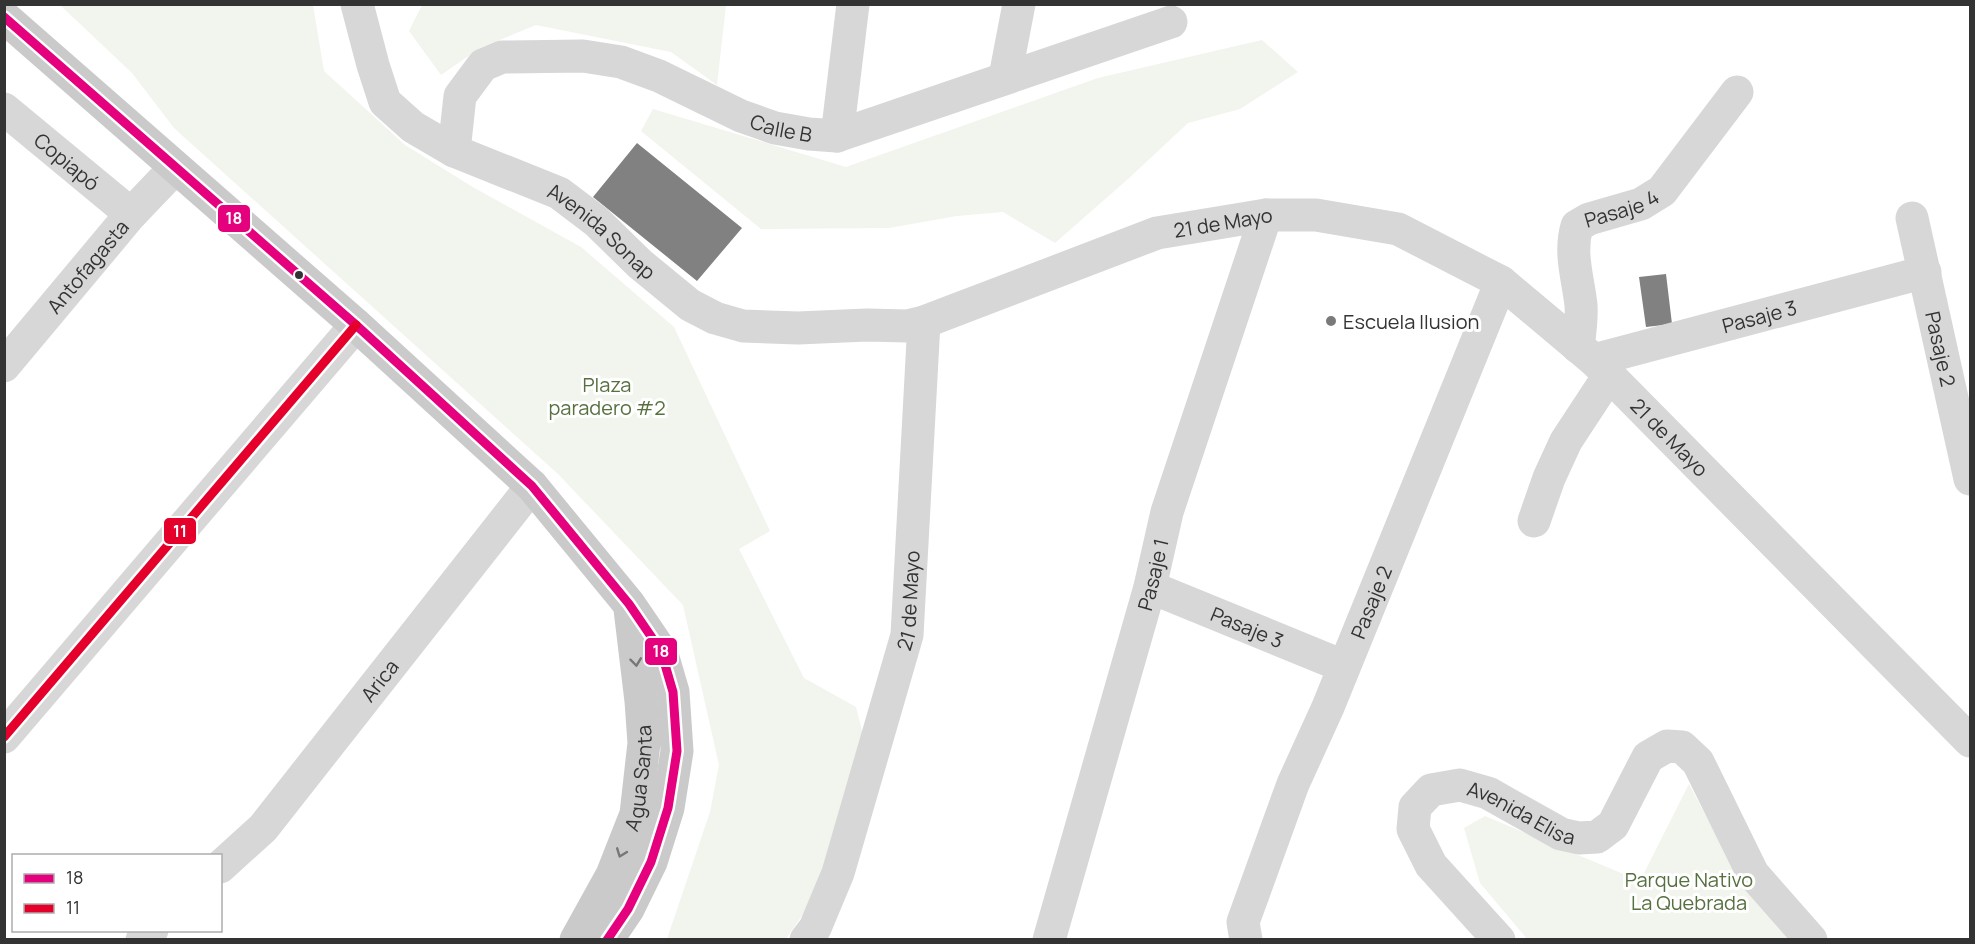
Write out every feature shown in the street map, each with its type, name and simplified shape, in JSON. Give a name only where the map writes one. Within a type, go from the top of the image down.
[{"type":"main road","name":"Agua Santa","points":[[4,17],[356,325],[532,486],[629,604],[662,651],[673,692],[677,751],[668,808],[651,862],[628,909],[607,939]]},
{"type":"main road","name":"Agua Santa","points":[[576,939],[612,875],[636,814],[644,743],[629,604]]},
{"type":"street","name":"Avenida Sonap","points":[[357,4],[385,102],[413,127],[454,151],[559,193],[596,221],[640,264],[690,305],[715,318],[742,326],[798,328],[907,326],[924,322]]},
{"type":"street","points":[[837,136],[853,4]]},
{"type":"street","points":[[1005,77],[1018,4]]},
{"type":"street","name":"Calle B","points":[[454,151],[460,96],[483,65],[502,57],[583,56],[621,62],[659,76],[732,112],[775,128],[837,136],[1171,22]]},
{"type":"street","name":"Pasaje 4","points":[[1594,360],[1582,320],[1573,258],[1573,239],[1577,226],[1589,219],[1641,204],[1662,191],[1737,92]]},
{"type":"street","name":"Copiapó","points":[[4,109],[131,214]]},
{"type":"street","name":"Antofagasta","points":[[4,366],[131,214],[175,168]]},
{"type":"street","name":"21 de Mayo","points":[[821,936],[907,634],[924,322],[1157,233],[1266,215],[1316,215],[1398,229],[1501,282],[1594,360],[1971,741]]},
{"type":"street","name":"Pasaje 1","points":[[1049,939],[1150,587],[1167,512],[1266,215]]},
{"type":"street","name":"Pasaje 2","points":[[1912,218],[1971,479]]},
{"type":"street","name":"Pasaje 3","points":[[1594,360],[1925,272]]},
{"type":"street","name":"Pasaje 2","points":[[1244,931],[1293,784],[1328,707],[1501,282]]},
{"type":"street","points":[[4,737],[356,325]]},
{"type":"street","points":[[1534,521],[1549,478],[1566,441],[1594,360]]},
{"type":"street","name":"Arica","points":[[222,865],[263,828],[532,486]]},
{"type":"street","name":"Pasaje 3","points":[[1150,587],[1343,666]]},
{"type":"street","name":"Avenida Elisa","points":[[1499,939],[1431,865],[1413,830],[1415,807],[1431,790],[1460,784],[1488,793],[1561,834],[1579,838],[1597,837],[1613,825],[1647,757],[1667,746],[1682,747],[1698,762],[1753,874],[1811,939]]},
{"type":"green space","name":"Plaza paradero #2","points":[[60,5],[313,5],[324,71],[405,145],[471,186],[581,247],[674,327],[770,531],[739,549],[804,678],[856,707],[865,743],[818,892],[786,939],[667,939],[710,812],[719,765],[683,605],[558,474],[174,128],[132,73]]},
{"type":"green space","points":[[422,5],[726,5],[717,85],[671,52],[536,25],[480,48],[441,75],[409,31]]},
{"type":"green space","points":[[1262,40],[1298,72],[1240,109],[1188,123],[1055,243],[1003,212],[957,216],[889,228],[761,229],[641,131],[653,109],[846,167],[1098,78]]},
{"type":"green space","name":"Parque Nativo La Quebrada","points":[[1689,784],[1743,886],[1789,939],[1527,939],[1480,883],[1464,828],[1485,816],[1640,881]]},
{"type":"building","points":[[637,143],[742,228],[697,281],[593,197]]},
{"type":"building","points":[[1666,274],[1672,324],[1646,327],[1639,277]]},
{"type":"transit line","name":"18","points":[[4,17],[356,325],[532,486],[629,604],[661,651],[673,692],[677,751],[668,808],[651,862],[628,909],[607,940]]},
{"type":"transit line","name":"11","points":[[4,737],[356,325]]},
{"type":"place","name":"Escuela Ilusion","points":[[1331,321]]}]
